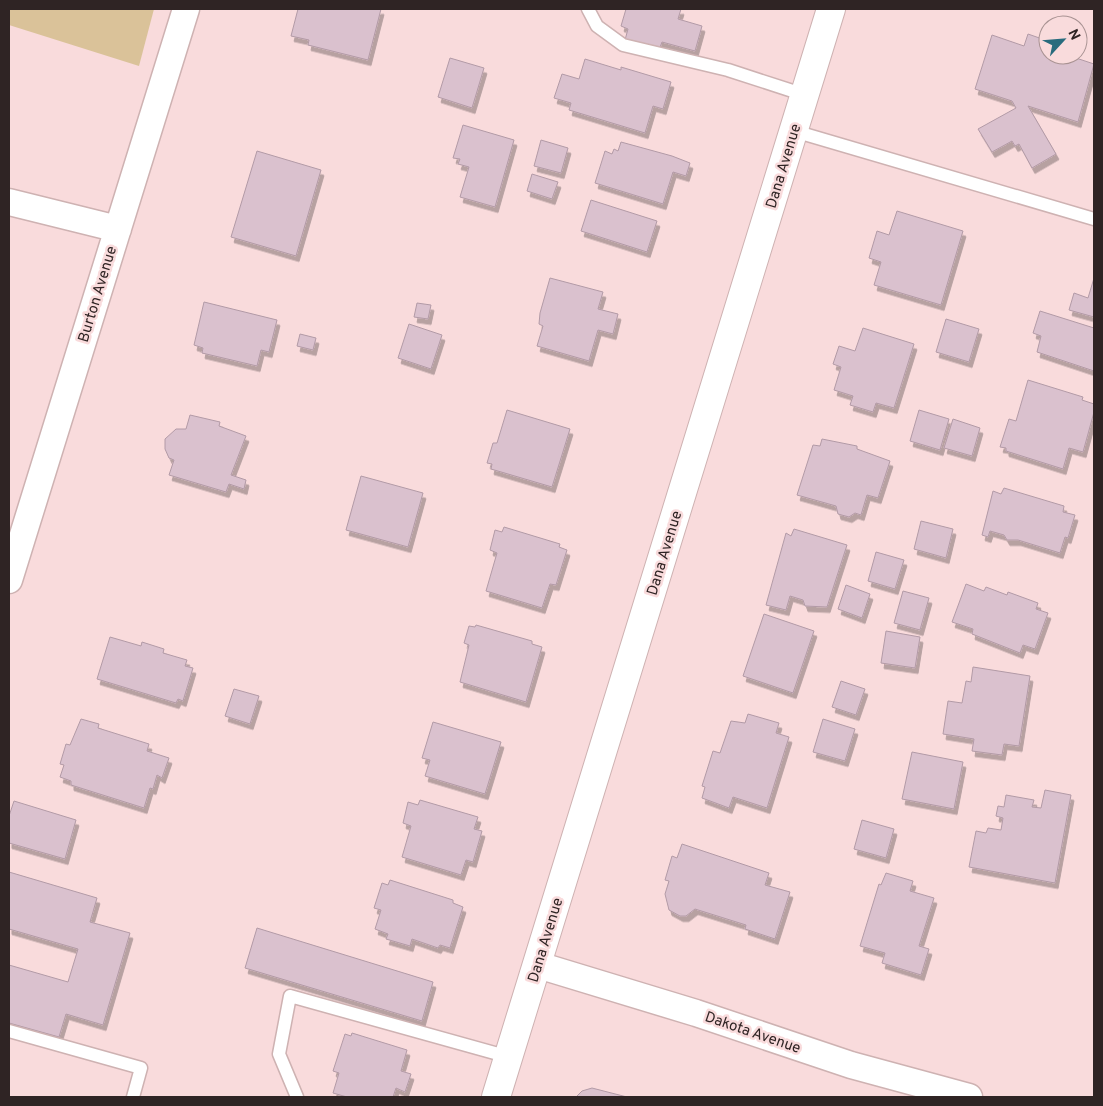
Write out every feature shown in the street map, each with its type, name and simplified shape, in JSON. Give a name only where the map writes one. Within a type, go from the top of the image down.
[{"type":"street","name":"Burton Avenue","points":[[9,580],[186,9]]},
{"type":"street","name":"Dana Avenue","points":[[496,1097],[831,9]]},
{"type":"street","points":[[9,202],[118,229]]},
{"type":"street","name":"Dakota Avenue","points":[[538,965],[696,1013],[850,1065],[969,1097]]},
{"type":"lane","points":[[588,9],[597,26],[624,45],[728,70],[805,95]]},
{"type":"lane","points":[[794,131],[1094,219]]},
{"type":"lane","points":[[297,1097],[279,1054],[290,996],[509,1057]]},
{"type":"lane","points":[[9,1031],[141,1068],[133,1097]]},
{"type":"shaded area","points":[[9,9],[154,9],[139,66],[9,25]]},
{"type":"building","points":[[298,9],[381,9],[368,60],[308,45],[309,40],[291,36]]},
{"type":"building","points":[[626,9],[681,9],[678,19],[702,26],[695,51],[662,42],[659,50],[625,40],[628,29],[621,26]]},
{"type":"building","points":[[1028,34],[1038,38],[1038,65],[1088,65],[1088,62],[1094,64],[1078,122],[1028,106],[1056,154],[1032,168],[1019,144],[1015,146],[1012,141],[992,152],[978,129],[1016,108],[1012,101],[975,89],[992,35],[1024,46]]},
{"type":"building","points":[[450,58],[484,68],[472,108],[438,97]]},
{"type":"building","points":[[585,59],[621,70],[621,67],[671,82],[663,109],[653,106],[645,133],[569,110],[571,103],[554,98],[562,74],[579,79]]},
{"type":"building","points":[[463,125],[514,140],[495,207],[460,197],[469,167],[458,164],[460,159],[453,158]]},
{"type":"building","points":[[541,140],[568,148],[561,173],[534,166]]},
{"type":"building","points":[[621,142],[690,163],[686,176],[673,172],[663,204],[595,183],[605,151],[612,154],[614,149],[618,151]]},
{"type":"building","points":[[257,151],[321,170],[296,256],[231,237]]},
{"type":"building","points":[[532,174],[558,182],[552,199],[527,191]]},
{"type":"building","points":[[591,200],[657,221],[647,252],[581,231]]},
{"type":"building","points":[[897,211],[963,231],[941,305],[874,285],[881,262],[869,258],[877,231],[889,235]]},
{"type":"building","points":[[550,278],[603,292],[598,309],[618,314],[613,334],[598,330],[589,361],[537,346],[543,326],[539,324],[540,313]]},
{"type":"building","points":[[1094,278],[1094,317],[1069,310],[1074,293],[1088,298]]},
{"type":"building","points":[[204,302],[277,320],[269,352],[261,350],[257,366],[202,353],[203,348],[194,345]]},
{"type":"building","points":[[417,303],[431,305],[428,319],[414,317]]},
{"type":"building","points":[[1040,311],[1094,328],[1094,371],[1037,352],[1041,336],[1033,333]]},
{"type":"building","points":[[946,319],[979,329],[969,362],[936,352]]},
{"type":"building","points":[[409,324],[442,335],[431,369],[398,358]]},
{"type":"building","points":[[863,328],[914,344],[894,408],[876,403],[873,412],[850,405],[853,396],[834,390],[841,367],[833,364],[839,346],[855,351]]},
{"type":"building","points":[[300,334],[316,338],[313,350],[297,346]]},
{"type":"building","points":[[1028,380],[1083,397],[1082,400],[1094,404],[1094,412],[1083,452],[1069,448],[1063,469],[1006,451],[1006,448],[1000,447],[1009,419],[1016,421]]},
{"type":"building","points":[[507,410],[570,429],[552,487],[491,469],[492,464],[487,463],[493,443],[497,443]]},
{"type":"building","points":[[919,410],[949,419],[940,450],[910,441]]},
{"type":"building","points":[[190,415],[220,422],[219,426],[246,436],[231,475],[246,480],[244,489],[229,484],[226,492],[169,475],[174,460],[169,458],[165,449],[165,439],[176,429],[186,429]]},
{"type":"building","points":[[953,419],[980,428],[972,456],[944,448]]},
{"type":"building","points":[[822,439],[857,446],[857,449],[890,461],[878,498],[867,495],[861,515],[855,513],[849,517],[838,514],[836,506],[797,495],[813,445],[820,446]]},
{"type":"building","points":[[361,476],[423,493],[408,547],[346,530]]},
{"type":"building","points":[[1004,488],[1064,506],[1063,512],[1075,515],[1068,538],[1065,537],[1060,553],[1018,540],[1007,540],[1004,535],[990,531],[988,537],[982,535],[993,491],[1001,494]]},
{"type":"building","points":[[921,521],[953,529],[946,558],[914,549]]},
{"type":"building","points":[[504,527],[560,544],[559,547],[567,550],[556,585],[550,584],[542,608],[486,591],[497,553],[490,550],[495,530],[502,532]]},
{"type":"building","points":[[794,529],[847,545],[827,607],[805,606],[803,600],[790,596],[786,610],[766,605],[786,533],[791,536]]},
{"type":"building","points":[[876,552],[904,560],[895,589],[868,581]]},
{"type":"building","points":[[966,584],[984,591],[986,587],[1007,595],[1008,592],[1038,603],[1036,609],[1048,613],[1035,649],[1023,645],[1020,653],[972,634],[973,629],[952,622]]},
{"type":"building","points":[[846,585],[870,594],[862,618],[838,609]]},
{"type":"building","points":[[903,591],[929,598],[920,630],[894,623]]},
{"type":"building","points":[[764,614],[814,631],[793,693],[743,676]]},
{"type":"building","points":[[476,625],[532,641],[532,644],[542,647],[526,702],[460,682],[469,645],[464,643],[469,626],[475,627]]},
{"type":"building","points":[[886,631],[920,637],[915,668],[881,663]]},
{"type":"building","points":[[110,637],[141,646],[142,642],[164,649],[163,653],[187,660],[185,666],[193,668],[183,701],[178,699],[176,703],[97,679]]},
{"type":"building","points":[[973,667],[1030,676],[1019,746],[1004,744],[1002,755],[972,751],[974,739],[943,734],[948,701],[962,703],[966,681],[971,682]]},
{"type":"building","points":[[841,681],[865,689],[856,715],[832,707]]},
{"type":"building","points":[[234,689],[259,696],[250,724],[225,716]]},
{"type":"building","points":[[748,714],[779,723],[776,733],[789,737],[767,808],[733,797],[729,808],[702,798],[705,787],[702,786],[713,751],[720,753],[731,721],[745,723]]},
{"type":"building","points":[[81,719],[99,724],[98,728],[149,744],[147,751],[169,758],[162,778],[157,775],[153,789],[150,788],[144,808],[71,785],[71,781],[60,777],[64,765],[60,764],[66,744],[70,745]]},
{"type":"building","points":[[823,719],[855,729],[845,761],[813,752]]},
{"type":"building","points":[[433,722],[501,742],[485,794],[425,776],[430,760],[422,758]]},
{"type":"building","points":[[912,752],[963,762],[954,809],[902,799]]},
{"type":"building","points":[[1045,790],[1071,795],[1055,883],[969,867],[976,831],[986,833],[988,828],[1001,830],[1003,818],[996,816],[998,806],[1004,807],[1006,795],[1034,800],[1032,807],[1041,808]]},
{"type":"building","points":[[420,800],[478,817],[474,829],[482,831],[473,862],[466,860],[461,875],[402,857],[411,826],[403,823],[408,802],[418,805]]},
{"type":"building","points":[[14,801],[76,820],[65,859],[9,843],[9,816]]},
{"type":"building","points":[[862,820],[894,829],[886,858],[854,849]]},
{"type":"building","points":[[682,844],[769,873],[765,885],[790,892],[775,939],[745,929],[746,925],[695,909],[686,916],[680,916],[669,910],[665,894],[669,881],[665,880],[672,856],[677,858]]},
{"type":"building","points":[[9,872],[97,898],[90,922],[130,933],[103,1025],[66,1014],[59,1037],[9,1023],[9,965],[68,982],[78,949],[9,929]]},
{"type":"building","points":[[886,873],[913,881],[910,891],[934,898],[919,946],[929,949],[921,975],[882,963],[885,953],[860,946],[879,884],[881,885]]},
{"type":"building","points":[[390,880],[453,900],[453,903],[463,907],[450,948],[440,945],[438,948],[412,939],[410,946],[386,939],[388,934],[375,929],[381,910],[374,908],[382,883],[388,885]]},
{"type":"building","points":[[257,928],[433,982],[422,1021],[245,968]]},
{"type":"building","points":[[352,1033],[407,1050],[401,1071],[411,1074],[405,1092],[396,1088],[393,1097],[347,1097],[333,1093],[339,1073],[333,1071],[345,1034],[351,1036]]},
{"type":"building","points":[[592,1088],[627,1097],[576,1097],[582,1091]]}]
